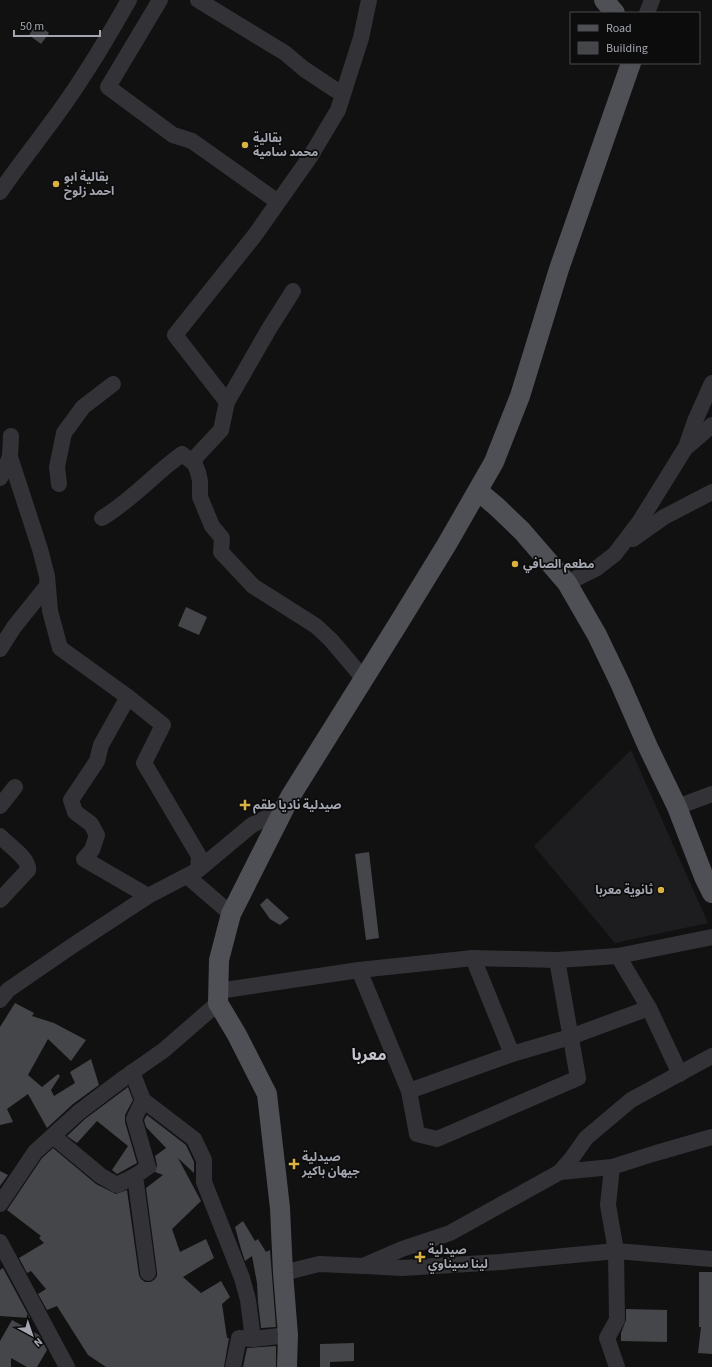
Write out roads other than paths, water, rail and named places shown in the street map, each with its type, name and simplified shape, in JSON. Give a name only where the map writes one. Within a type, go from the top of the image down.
[{"type":"main road","points":[[604,0],[614,12]]},
{"type":"main road","points":[[287,1367],[288,1335],[280,1208],[267,1094],[218,997],[219,960],[230,914],[284,809],[411,604],[494,462],[520,396],[559,269],[630,64]]},
{"type":"main road","points":[[478,491],[522,531],[567,583],[597,635],[620,683],[648,747],[677,807],[704,877],[712,893]]},
{"type":"street","points":[[0,192],[82,78],[129,0]]},
{"type":"street","points":[[160,0],[108,87],[173,135],[192,141],[278,202]]},
{"type":"street","points":[[198,0],[285,52],[334,90],[342,93]]},
{"type":"street","points":[[227,402],[175,335],[255,235],[310,157],[338,110],[342,93],[361,38],[369,0]]},
{"type":"street","points":[[647,12],[652,0]]},
{"type":"street","points":[[293,291],[269,329],[227,402],[221,430],[193,460],[200,481],[200,497],[212,526],[222,538],[221,552],[253,586],[316,626],[331,640],[364,678]]},
{"type":"street","points":[[567,583],[597,568],[615,554],[640,521],[686,447],[694,421],[712,382]]},
{"type":"street","points":[[59,484],[57,467],[64,433],[83,407],[113,384]]},
{"type":"street","points":[[686,447],[712,425]]},
{"type":"street","points":[[11,436],[10,457],[40,549],[47,576],[50,611],[60,648],[128,697],[163,725],[144,763],[199,856],[193,873]]},
{"type":"street","points":[[102,518],[136,493],[167,465],[182,454],[195,464]]},
{"type":"street","points":[[0,478],[10,457]]},
{"type":"street","points":[[620,547],[664,517],[712,492]]},
{"type":"street","points":[[0,649],[14,627],[47,586]]},
{"type":"street","points":[[128,697],[101,745],[97,761],[71,800],[75,812],[91,824],[98,835],[92,850],[84,859],[148,896]]},
{"type":"street","points":[[0,806],[15,787]]},
{"type":"street","points":[[677,807],[712,794]]},
{"type":"street","points":[[0,1000],[8,990],[72,946],[148,896],[193,873],[252,825],[284,809]]},
{"type":"street","points":[[0,836],[26,860],[29,868],[0,900]]},
{"type":"street","points":[[193,873],[230,914]]},
{"type":"street","points":[[3,1195],[35,1152],[78,1112],[164,1050],[218,997],[359,970],[473,958],[557,960],[618,956],[712,937]]},
{"type":"street","points":[[618,956],[649,1008],[680,1074]]},
{"type":"street","points":[[473,958],[512,1054]]},
{"type":"street","points":[[359,970],[409,1091],[417,1134],[437,1139],[578,1078],[557,960]]},
{"type":"street","points":[[409,1091],[512,1054],[570,1037],[649,1008]]},
{"type":"street","points":[[363,1266],[402,1249],[450,1234],[560,1172],[586,1138],[632,1100],[712,1056]]},
{"type":"street","points":[[132,1072],[143,1100],[194,1139],[204,1160],[204,1182],[242,1278],[248,1300],[253,1339]]},
{"type":"street","points":[[53,1136],[101,1176],[117,1185],[135,1176],[148,1167],[134,1119],[143,1100]]},
{"type":"street","points":[[560,1172],[612,1168],[656,1153],[712,1137]]},
{"type":"street","points":[[612,1168],[608,1205],[616,1251],[617,1320],[607,1338],[617,1367]]},
{"type":"street","points":[[135,1176],[148,1273]]},
{"type":"street","points":[[0,1242],[67,1367]]},
{"type":"street","points":[[283,1273],[319,1264],[402,1268],[494,1262],[616,1251],[712,1259]]},
{"type":"street","points":[[233,1367],[239,1338],[253,1339],[288,1335]]},
{"type":"place","name":"بقالية محمد سامية","points":[[245,145]]},
{"type":"place","name":"بقالية ابو احمد زلوخ","points":[[56,184]]},
{"type":"place","name":"مطعم الصافي","points":[[515,564]]},
{"type":"place","name":"صيدلية ناديا طقم","points":[[245,805]]},
{"type":"place","name":"ثانوية معربا","points":[[661,890]]},
{"type":"place","name":"صيدلية جيهان باكير","points":[[294,1164]]},
{"type":"place","name":"صيدلية لينا سيناوي","points":[[420,1257]]},
{"type":"district","name":"معربا","points":[[369,1055]]}]
